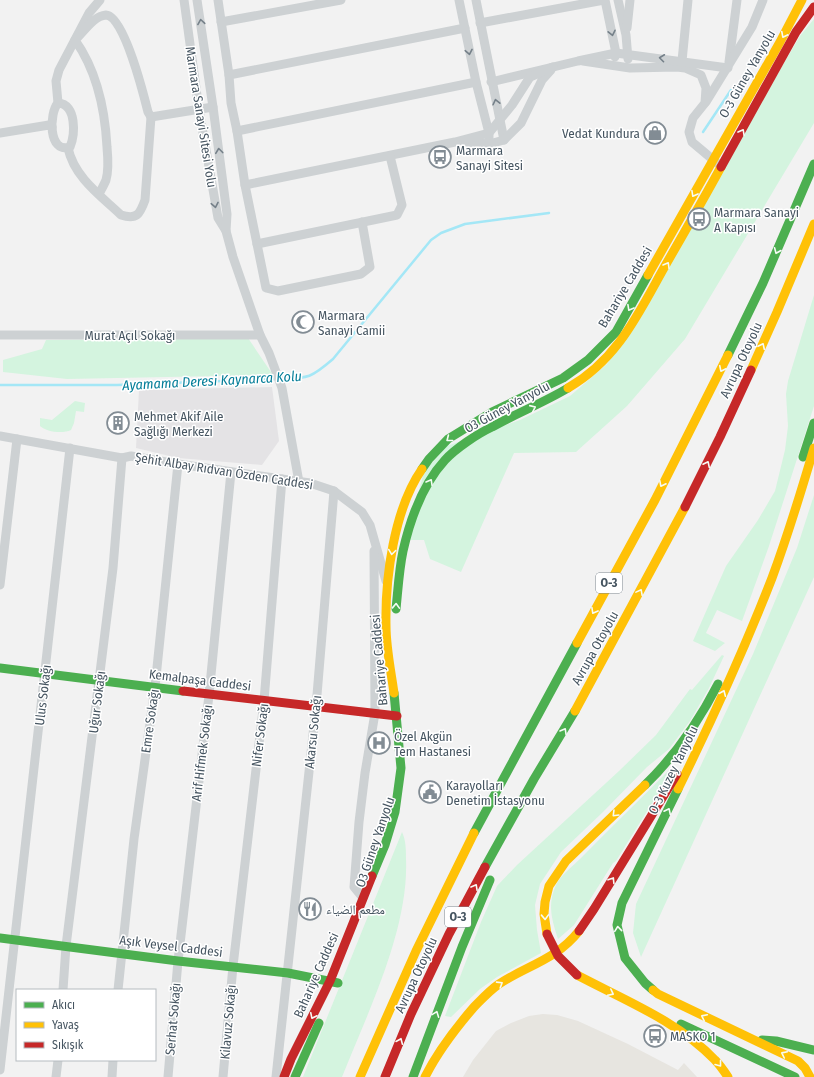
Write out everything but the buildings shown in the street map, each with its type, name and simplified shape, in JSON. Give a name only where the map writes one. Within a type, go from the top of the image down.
[{"type":"main road","name":"O-3 Güney Yanyolu","points":[[713,160],[802,0]]},
{"type":"main road","name":"O-3 Güney Yanyolu","points":[[722,166],[796,32],[814,7]]},
{"type":"main road","name":"Bahariye Caddesi","points":[[284,1077],[291,1059],[334,982],[363,898],[385,845],[395,812],[401,768],[397,716],[386,627],[388,588],[392,549],[401,513],[413,482],[429,459],[448,439],[492,412],[563,378],[588,360],[616,332],[713,160]]},
{"type":"main road","name":"Avrupa Otoyolu","points":[[360,1077],[436,908],[471,838],[651,507],[697,418],[763,283],[814,164]]},
{"type":"main road","name":"O3 Güney Yanyolu","points":[[396,618],[396,602],[403,552],[418,503],[434,475],[445,460],[470,440],[491,428],[547,402],[579,382],[612,353],[631,327],[722,166]]},
{"type":"main road","name":"Avrupa Otoyolu","points":[[385,1077],[449,934],[511,820],[564,730],[618,633],[688,503],[777,312],[814,224]]},
{"type":"main road","name":"O-3 Kuzey Yanyolu","points":[[638,1007],[577,974],[558,956],[547,934],[544,914],[549,886],[566,861],[654,776],[682,743],[709,702],[736,647],[769,560],[789,504],[814,423]]},
{"type":"main road","name":"O-3 Kuzey Yanyolu","points":[[810,1077],[805,1068],[798,1061],[664,997],[645,983],[625,958],[617,925],[622,903],[694,759],[716,711],[765,594],[796,506],[814,448]]},
{"type":"main road","name":"O3 Güney Yanyolu","points":[[334,982],[394,836],[404,800],[408,765],[396,642]]},
{"type":"main road","name":"Kemalpaşa Caddesi","points":[[0,668],[209,695],[397,716]]},
{"type":"main road","points":[[425,1077],[441,1048],[454,1029],[484,996],[493,988],[509,978],[553,956],[568,944],[582,928],[716,711]]},
{"type":"main road","points":[[512,837],[544,764]]},
{"type":"main road","points":[[413,1077],[462,947],[495,869]]},
{"type":"main road","name":"Aşık Veysel Caddesi","points":[[0,938],[178,961],[288,973],[334,982]]},
{"type":"main road","points":[[295,1077],[334,982]]},
{"type":"main road","points":[[638,1007],[675,1028],[701,1046],[728,1077]]},
{"type":"main road","points":[[638,1007],[662,1015],[795,1077]]},
{"type":"main road","points":[[752,1040],[771,1040],[804,1049],[814,1050]]},
{"type":"street","points":[[68,148],[63,148],[54,140],[52,127],[53,112],[58,103],[56,82],[59,70],[75,40],[89,14],[100,0]]},
{"type":"street","name":"Marmara Sanayi Sitesi Yolu","points":[[184,0],[199,110],[218,218],[226,231],[260,335],[269,353],[282,388],[299,482]]},
{"type":"street","name":"Marmara Sanayi Sitesi Yolu","points":[[197,0],[227,214],[226,231]]},
{"type":"street","points":[[218,0],[229,75],[231,103],[237,131],[245,185],[266,288],[278,291],[361,274],[370,267],[362,222]]},
{"type":"street","points":[[221,22],[340,0]]},
{"type":"street","points":[[459,0],[476,82],[489,133],[489,144]]},
{"type":"street","points":[[476,0],[491,82],[504,140]]},
{"type":"street","points":[[480,23],[604,0],[616,53],[613,66]]},
{"type":"street","points":[[618,0],[626,35]]},
{"type":"street","points":[[630,0],[626,35],[627,54],[630,68]]},
{"type":"street","points":[[679,64],[688,0]]},
{"type":"street","points":[[728,68],[737,0]]},
{"type":"street","points":[[722,166],[692,142],[689,132],[693,118],[705,103],[728,68],[752,28],[763,0]]},
{"type":"street","points":[[68,148],[71,159],[80,174],[121,215],[134,217],[142,210],[145,200],[151,117],[148,112],[132,54],[113,18],[105,15],[94,20],[75,40]]},
{"type":"street","points":[[229,75],[464,28]]},
{"type":"street","points":[[75,40],[84,53],[94,78],[103,110],[108,162],[106,180],[99,194]]},
{"type":"street","points":[[491,82],[616,53],[679,64],[728,68]]},
{"type":"street","points":[[578,61],[630,68],[679,64],[701,75],[706,88],[705,103]]},
{"type":"street","points":[[245,185],[390,156],[489,133],[512,105],[530,77],[554,67]]},
{"type":"street","points":[[455,142],[489,144],[504,140],[521,123],[542,80],[554,67]]},
{"type":"street","points":[[237,131],[476,82]]},
{"type":"street","points":[[58,103],[68,106],[72,119],[72,142],[68,148]]},
{"type":"street","points":[[151,117],[213,107]]},
{"type":"street","points":[[0,133],[49,125],[52,127]]},
{"type":"street","points":[[257,244],[396,215],[402,205],[390,156]]},
{"type":"street","name":"Murat Açıl Sokağı","points":[[0,336],[260,335]]},
{"type":"street","name":"Şehit Albay Rıdvan Özden Caddesi","points":[[0,436],[122,458],[131,456],[310,483],[334,490],[362,512],[370,525],[388,588]]},
{"type":"street","points":[[0,584],[17,439]]},
{"type":"street","name":"Ulus Sokağı","points":[[0,1070],[46,673],[70,448]]},
{"type":"street","name":"Uğur Sokağı","points":[[63,989],[66,946],[113,568],[122,458]]},
{"type":"street","name":"Emre Sokağı","points":[[118,989],[134,839],[155,687],[178,464]]},
{"type":"street","name":"Arif Hifmek Sokağı","points":[[178,961],[209,695],[232,472]]},
{"type":"street","name":"Nifer Sokağı","points":[[233,966],[264,701],[282,479]]},
{"type":"street","name":"Akarsu Sokağı","points":[[276,1077],[316,707],[334,490]]},
{"type":"street","points":[[363,898],[354,887],[354,869],[365,773],[375,713],[374,537]]},
{"type":"street","name":"Serhat Sokağı","points":[[168,1077],[178,961]]},
{"type":"street","name":"Kilavuz Sokağı","points":[[223,1077],[233,966]]},
{"type":"street","points":[[56,1077],[58,1061]]},
{"type":"street","points":[[112,1077],[113,1061]]},
{"type":"shaded area","points":[[272,387],[279,441],[262,465],[178,458],[136,448],[139,390]]},
{"type":"shaded area","points":[[543,1014],[557,1015],[578,1021],[628,1044],[678,1070],[684,1063],[697,1077],[463,1077],[473,1060],[496,1031],[529,1016]]},
{"type":"green space","points":[[814,19],[814,123],[685,339],[627,406],[576,452],[514,453],[461,572],[430,559],[424,540],[405,540],[424,472],[447,446],[520,420],[570,396],[607,364],[800,36]]},
{"type":"green space","points":[[814,295],[814,406],[769,546],[742,621],[717,610],[706,633],[725,643],[715,651],[693,641],[726,566],[758,520],[775,491],[785,450],[788,426],[786,394],[788,381]]},
{"type":"green space","points":[[248,338],[273,375],[67,379],[3,372],[3,360],[42,349],[46,340]]},
{"type":"green space","points":[[75,401],[85,403],[84,412],[76,411],[71,430],[55,432],[46,430],[40,426],[40,418],[52,420]]},
{"type":"green space","points":[[814,495],[814,577],[641,957],[633,933],[636,904],[753,654],[797,548]]},
{"type":"green space","points":[[722,655],[724,656],[709,688],[690,721],[669,749],[647,767],[561,852],[540,884],[535,905],[541,953],[497,977],[480,989],[451,1017],[445,1016],[481,922],[497,886],[517,865],[656,735],[690,689],[692,690]]},
{"type":"green space","points":[[670,769],[672,771],[574,925],[558,939],[551,912],[553,892],[556,885],[567,871]]},
{"type":"green space","points":[[402,832],[406,848],[406,859],[405,886],[401,913],[394,942],[374,998],[342,1077],[303,1077]]},
{"type":"waterway","points":[[703,132],[731,90]]},
{"type":"waterway","name":"Ayamama Deresi Kaynarca Kolu","points":[[281,379],[309,376],[320,370],[333,359],[431,240],[441,233],[465,224],[549,213]]},
{"type":"waterway","name":"Ayamama Deresi Kaynarca Kolu","points":[[0,385],[117,385],[276,379]]},
{"type":"traffic: fast","points":[[728,355],[763,283],[814,164]]},
{"type":"traffic: fast","points":[[422,469],[429,459],[448,439],[492,412],[563,378],[588,360],[616,332],[648,275]]},
{"type":"traffic: fast","points":[[396,609],[402,558],[409,527],[423,492],[437,470],[449,456],[473,438],[568,388]]},
{"type":"traffic: fast","points":[[803,457],[814,423]]},
{"type":"traffic: fast","points":[[474,833],[577,643]]},
{"type":"traffic: fast","points":[[0,668],[183,691]]},
{"type":"traffic: fast","points":[[645,785],[686,738],[718,684]]},
{"type":"traffic: fast","points":[[372,876],[385,845],[395,812],[401,768],[394,693]]},
{"type":"traffic: fast","points":[[485,867],[534,779],[575,711]]},
{"type":"traffic: fast","points":[[653,990],[645,983],[625,958],[617,925],[622,903],[678,789]]},
{"type":"traffic: fast","points":[[413,1077],[462,947],[490,880]]},
{"type":"traffic: fast","points":[[0,938],[178,961],[288,973],[338,983]]},
{"type":"traffic: fast","points":[[295,1077],[319,1023]]},
{"type":"traffic: fast","points":[[681,1024],[795,1077]]},
{"type":"traffic: fast","points":[[762,1040],[776,1041],[814,1050]]},
{"type":"traffic: slow","points":[[648,275],[780,42],[802,0]]},
{"type":"traffic: slow","points":[[568,388],[600,363],[614,349],[625,334],[636,318],[721,167]]},
{"type":"traffic: slow","points":[[751,370],[814,224]]},
{"type":"traffic: slow","points":[[577,643],[655,500],[728,355]]},
{"type":"traffic: slow","points":[[678,789],[727,685],[772,578],[814,448]]},
{"type":"traffic: slow","points":[[394,693],[386,634],[387,587],[393,544],[398,524],[412,485],[422,469]]},
{"type":"traffic: slow","points":[[575,711],[685,507]]},
{"type":"traffic: slow","points":[[547,934],[544,914],[549,886],[566,861],[645,785]]},
{"type":"traffic: slow","points":[[360,1077],[416,951],[474,833]]},
{"type":"traffic: slow","points":[[425,1077],[441,1049],[474,1007],[492,989],[510,977],[551,956],[570,941],[579,931]]},
{"type":"traffic: slow","points":[[577,975],[650,1012],[684,1034],[715,1060],[728,1077]]},
{"type":"traffic: slow","points":[[653,990],[658,994],[798,1061],[805,1068],[810,1077]]},
{"type":"traffic: jam","points":[[721,167],[796,32],[814,7]]},
{"type":"traffic: jam","points":[[685,507],[751,370]]},
{"type":"traffic: jam","points":[[183,691],[397,716]]},
{"type":"traffic: jam","points":[[579,931],[677,774]]},
{"type":"traffic: jam","points":[[385,1077],[411,1014],[449,934],[485,867]]},
{"type":"traffic: jam","points":[[284,1077],[291,1059],[330,981],[372,876]]},
{"type":"traffic: jam","points":[[547,934],[558,956],[577,975]]},
{"type":"place","name":"Vedat Kundura","points":[[655,133]]},
{"type":"place","name":"Marmara Sanayi Sitesi","points":[[440,157]]},
{"type":"place","name":"Marmara Sanayi A Kapısı","points":[[699,219]]},
{"type":"place","name":"Marmara Sanayi Camii","points":[[303,322]]},
{"type":"place","name":"Mehmet Akif Aile Sağlığı Merkezi","points":[[118,423]]},
{"type":"place","name":"Özel Akgün Tem Hastanesi","points":[[379,743]]},
{"type":"place","name":"Karayolları Denetim İstasyonu","points":[[430,792]]},
{"type":"place","name":"مطعم الضياء","points":[[310,909]]},
{"type":"place","name":"MASKO 1","points":[[655,1036]]}]
